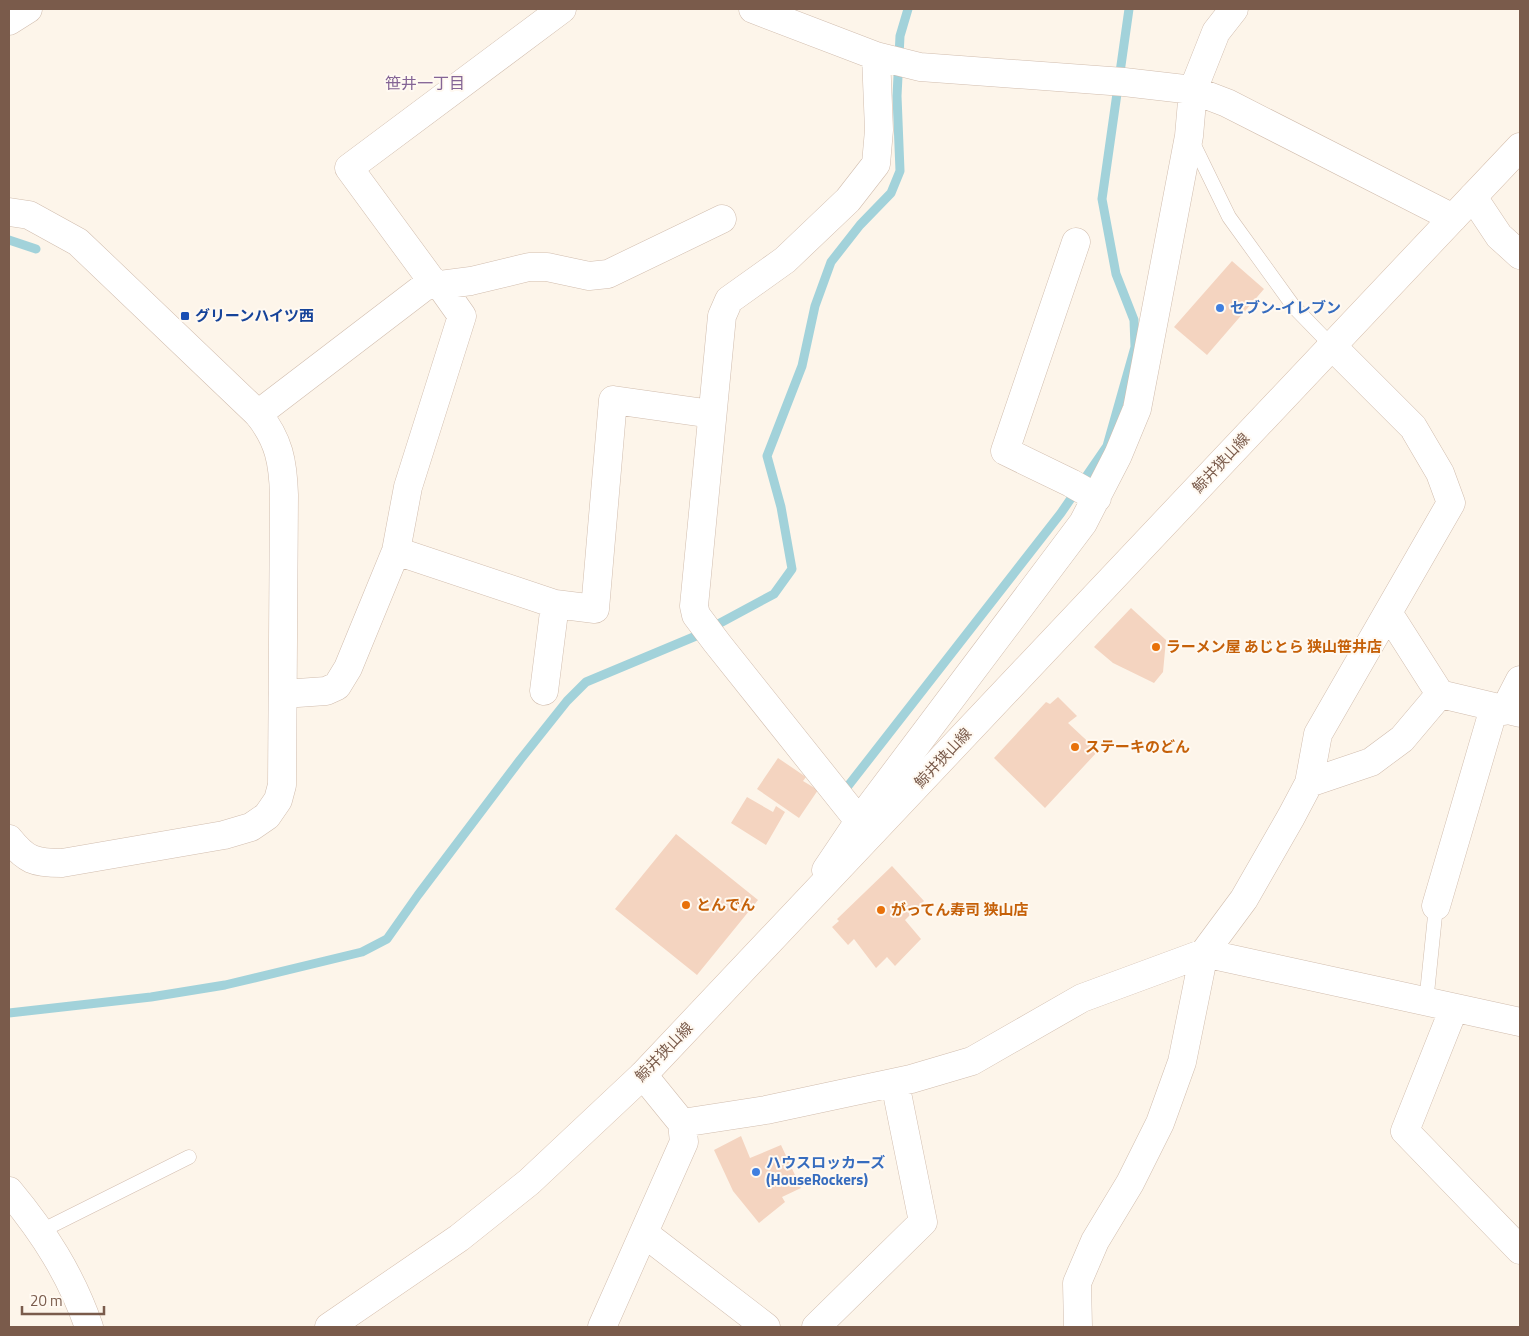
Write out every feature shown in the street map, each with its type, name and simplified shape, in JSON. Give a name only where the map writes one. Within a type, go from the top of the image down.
[{"type":"street","points":[[9,21],[28,9]]},
{"type":"street","points":[[283,694],[326,691],[337,686],[348,668],[396,551],[408,487],[462,316],[349,168],[562,9]]},
{"type":"street","points":[[753,9],[876,56],[920,67],[1117,81],[1194,90],[1227,102],[1453,218]]},
{"type":"street","points":[[876,56],[879,130],[876,164],[848,200],[785,260],[729,300],[722,316],[694,606],[696,615],[717,643],[867,826],[1083,523],[1084,490],[1118,455],[1137,409],[1189,136],[1194,90],[1216,32],[1234,9]]},
{"type":"street","name":"鯨井狭山線","points":[[329,1327],[459,1238],[513,1195],[642,1075],[797,912],[867,826],[1331,346],[1520,147]]},
{"type":"street","points":[[1473,197],[1499,236],[1520,255]]},
{"type":"street","points":[[9,212],[28,215],[78,242],[258,414],[271,430],[279,450],[283,473],[282,785],[278,800],[267,816],[251,827],[224,835],[62,863],[43,863],[22,855],[9,839]]},
{"type":"street","points":[[258,414],[436,283],[471,281],[528,267],[547,267],[589,276],[608,274],[722,219]]},
{"type":"street","points":[[1076,242],[1005,451],[1084,490]]},
{"type":"street","points":[[1078,1327],[1077,1283],[1095,1241],[1130,1183],[1160,1124],[1182,1062],[1204,953],[1244,899],[1309,783],[1318,734],[1451,504],[1440,473],[1412,427],[1331,346]]},
{"type":"street","points":[[396,551],[555,604],[595,608],[613,400],[712,414]]},
{"type":"street","points":[[544,691],[555,604]]},
{"type":"street","points":[[1389,614],[1440,694],[1506,711]]},
{"type":"street","points":[[1436,906],[1506,711],[1520,680]]},
{"type":"street","points":[[1309,783],[1371,762],[1402,739],[1440,694]]},
{"type":"street","points":[[682,1123],[766,1110],[895,1082],[972,1061],[1082,998],[1204,953],[1520,1022]]},
{"type":"street","points":[[1454,1008],[1406,1131],[1520,1250]]},
{"type":"street","points":[[602,1327],[645,1234],[684,1142],[682,1123],[642,1075]]},
{"type":"street","points":[[816,1327],[923,1222],[895,1082]]},
{"type":"street","points":[[9,1190],[41,1231],[78,1294],[89,1327]]},
{"type":"street","points":[[645,1234],[766,1327]]},
{"type":"lane","points":[[1189,136],[1229,217],[1294,307],[1331,346]]},
{"type":"lane","points":[[1426,1003],[1436,906]]},
{"type":"lane","points":[[41,1231],[189,1157]]},
{"type":"building","name":"セブン-イレブン","points":[[1232,261],[1264,289],[1207,355],[1174,327]]},
{"type":"building","points":[[1131,608],[1166,640],[1163,672],[1154,683],[1113,663],[1094,647]]},
{"type":"building","points":[[1058,697],[1077,716],[1068,723],[1098,751],[1045,808],[994,758],[1046,702],[1050,704]]},
{"type":"building","points":[[778,758],[806,777],[803,781],[818,790],[799,818],[757,789]]},
{"type":"building","points":[[747,797],[773,812],[776,806],[785,812],[766,845],[731,823]]},
{"type":"building","name":"とんでん","points":[[676,834],[758,900],[697,975],[615,909]]},
{"type":"building","name":"がってん寿司 狭山店","points":[[892,866],[924,901],[905,920],[921,939],[895,966],[887,957],[876,968],[854,939],[848,945],[832,927],[839,921],[837,919]]},
{"type":"building","points":[[741,1136],[750,1158],[781,1145],[801,1188],[782,1197],[785,1202],[759,1223],[733,1191],[714,1150]]},
{"type":"waterway","points":[[9,1013],[151,997],[225,985],[362,952],[387,939],[520,760],[567,701],[586,682],[696,636],[774,594],[792,569],[781,507],[767,456],[802,366],[815,306],[831,262],[860,225],[891,193],[900,171],[897,96],[900,36],[908,9]]},
{"type":"waterway","points":[[848,786],[1061,513],[1107,446],[1135,347],[1134,320],[1116,274],[1102,199],[1129,9]]},
{"type":"waterway","points":[[9,240],[36,249]]},
{"type":"place","name":"セブン-イレブン","points":[[1220,308]]},
{"type":"place","name":"グリーンハイツ西","points":[[185,316]]},
{"type":"place","name":"ラーメン屋 あじとら 狭山笹井店","points":[[1156,647]]},
{"type":"place","name":"ステーキのどん","points":[[1075,747]]},
{"type":"place","name":"とんでん","points":[[686,905]]},
{"type":"place","name":"がってん寿司 狭山店","points":[[881,910]]},
{"type":"place","name":"ハウスロッカーズ (HouseRockers)","points":[[756,1172]]},
{"type":"district","name":"笹井一丁目","points":[[425,83]]}]
